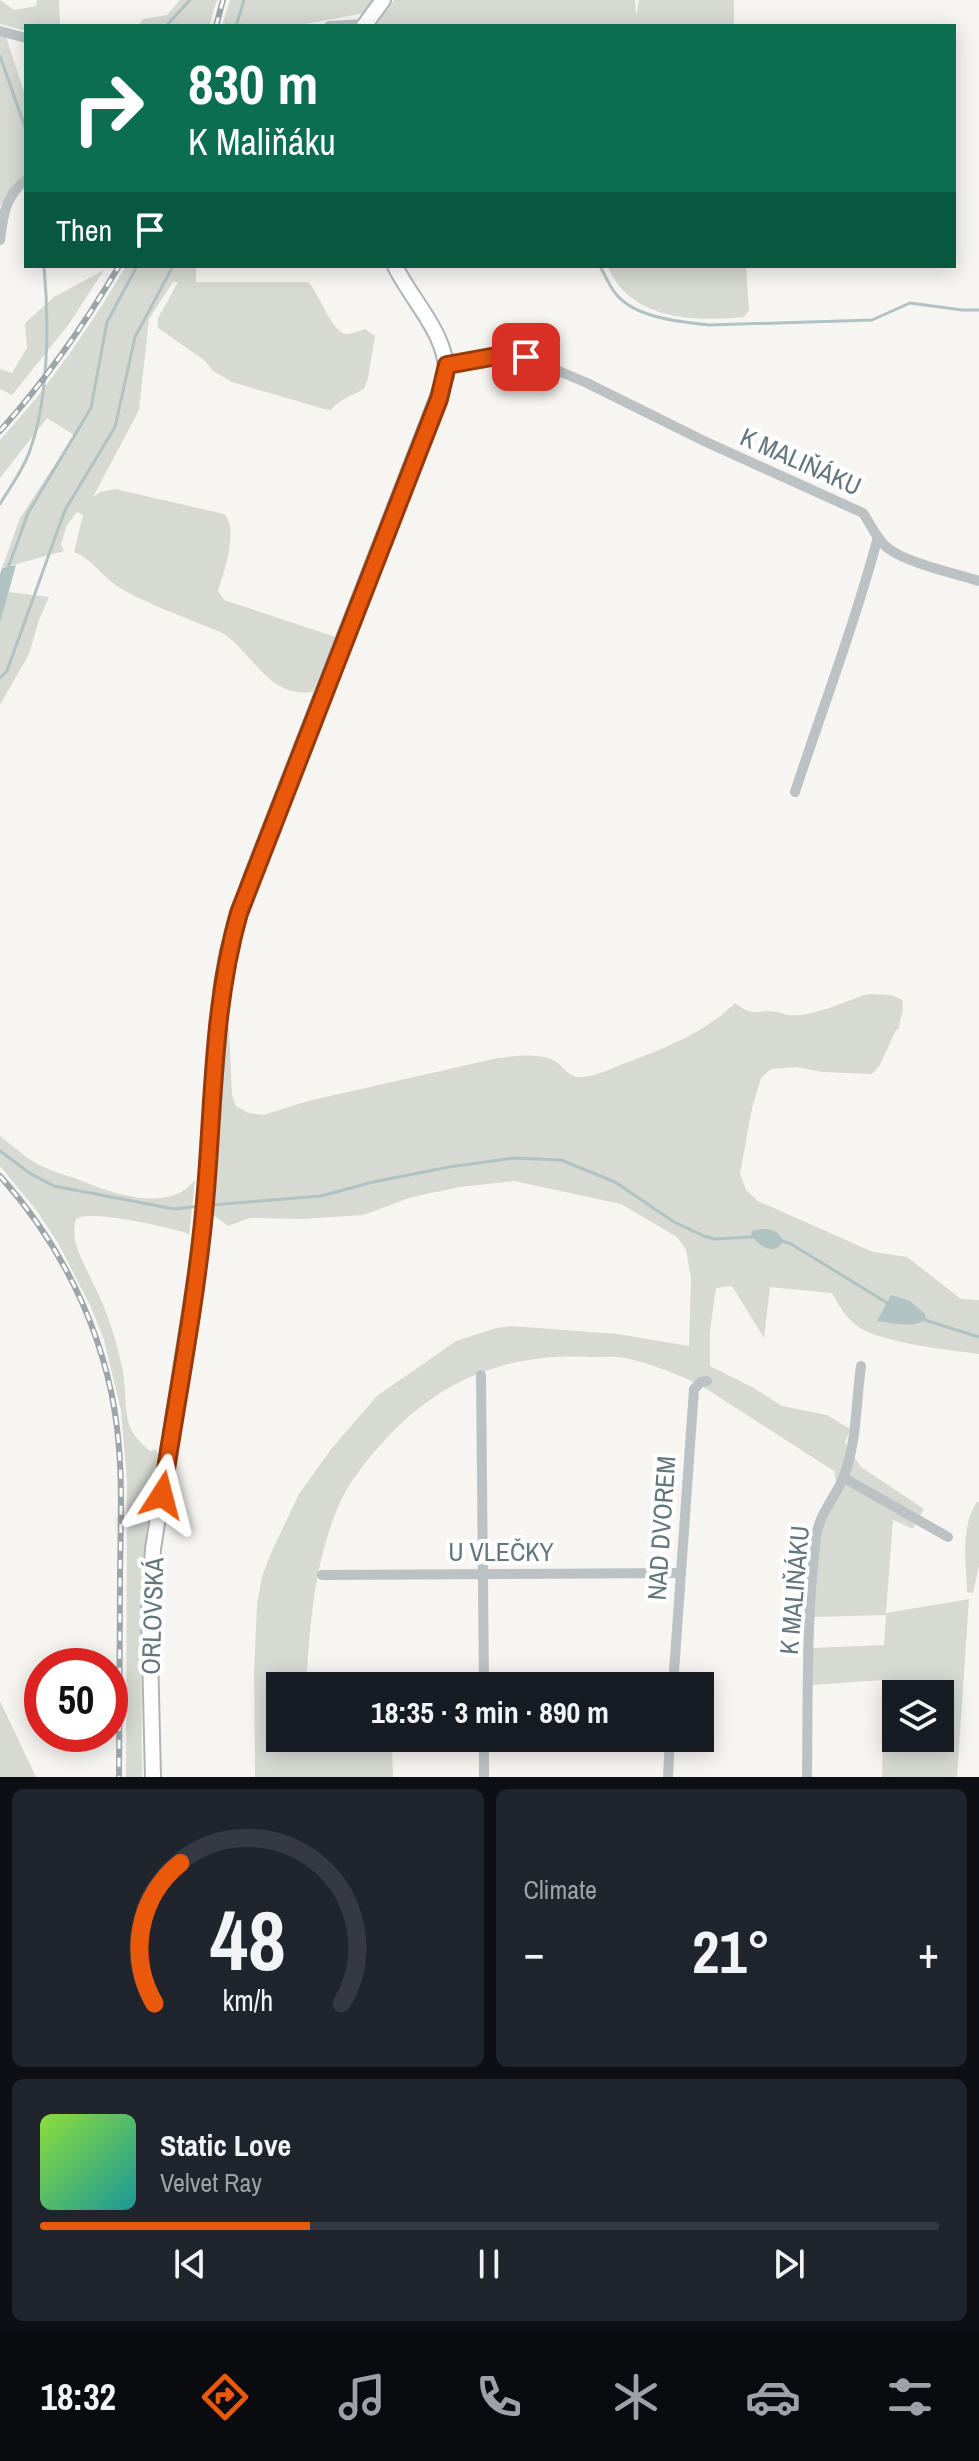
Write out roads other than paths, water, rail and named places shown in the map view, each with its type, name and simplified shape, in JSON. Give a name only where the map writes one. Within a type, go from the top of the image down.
[{"type":"main road","points":[[366,24],[383,0]]},
{"type":"main road","points":[[396,268],[433,329],[447,365]]},
{"type":"main road","name":"ORLOVSKÁ","points":[[153,1777],[149,1611],[153,1549],[205,1206],[220,1007],[228,951],[239,913],[439,399],[447,365]]},
{"type":"street","points":[[0,31],[24,37]]},
{"type":"street","points":[[0,240],[7,201],[24,182]]},
{"type":"street","name":"K MALIŇÁKU","points":[[447,365],[508,354],[526,357],[863,513],[888,549],[904,557],[979,581]]},
{"type":"street","points":[[795,792],[862,596],[878,537]]},
{"type":"street","name":"K MALIŇÁKU","points":[[807,1777],[809,1634],[816,1533],[824,1511],[844,1478],[853,1444],[861,1366]]},
{"type":"street","points":[[481,1375],[484,1672]]},
{"type":"street","name":"NAD DVOREM","points":[[674,1672],[694,1389],[707,1381]]},
{"type":"street","points":[[844,1478],[948,1537]]},
{"type":"street","name":"U VLEČKY","points":[[322,1575],[680,1573]]},
{"type":"street","points":[[484,1752],[484,1777]]},
{"type":"street","points":[[668,1777],[669,1752]]},
{"type":"waterway","points":[[168,24],[190,0]]},
{"type":"waterway","points":[[237,24],[244,0]]},
{"type":"waterway","points":[[0,56],[24,124]]},
{"type":"waterway","points":[[0,504],[27,457],[41,407],[47,334],[44,268]]},
{"type":"waterway","points":[[8,568],[28,513],[91,408],[107,322],[136,268]]},
{"type":"waterway","points":[[0,678],[7,671],[65,510],[115,427],[135,337],[172,268]]},
{"type":"waterway","points":[[601,268],[616,294],[635,309],[698,324],[872,320],[910,303],[979,310]]},
{"type":"waterway","points":[[0,1151],[31,1174],[54,1186],[174,1209],[200,1206]]},
{"type":"waterway","points":[[212,1205],[321,1196],[373,1182],[513,1158],[561,1160],[615,1182],[674,1222],[704,1236],[715,1239],[752,1237]]},
{"type":"waterway","points":[[782,1241],[889,1304]]},
{"type":"waterway","points":[[922,1319],[979,1337]]},
{"type":"railway","points":[[217,24],[223,0]]},
{"type":"railway","points":[[0,431],[64,352],[118,268]]},
{"type":"railway","points":[[0,1176],[46,1236],[82,1302],[107,1374],[115,1411],[121,1499],[119,1777]]}]
